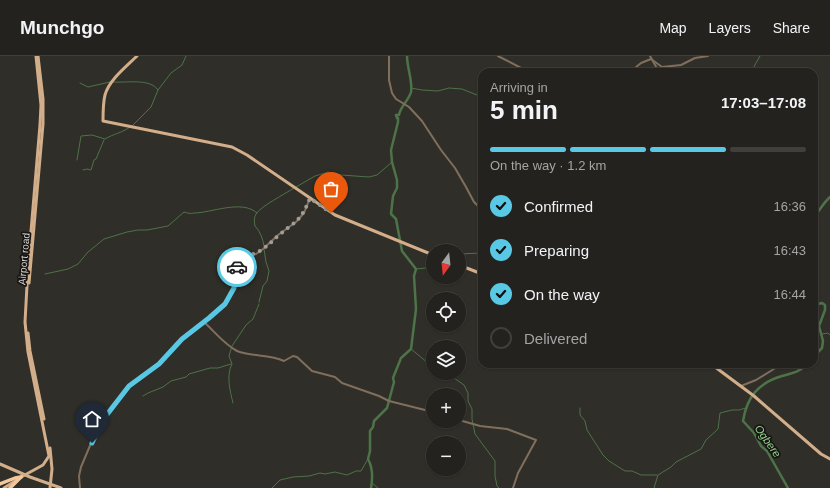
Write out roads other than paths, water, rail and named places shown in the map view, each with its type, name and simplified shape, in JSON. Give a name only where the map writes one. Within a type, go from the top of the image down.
[{"type":"highway","points":[[0,484],[20,476]]},
{"type":"highway","points":[[10,488],[20,476]]},
{"type":"main road","name":"Airport road","points":[[37,56],[40,125],[39,162],[27,325],[30,351],[48,452],[47,460]]},
{"type":"main road","points":[[137,56],[122,69],[106,91],[104,98],[103,121],[235,148],[337,217],[426,252]]},
{"type":"main road","points":[[466,268],[478,272]]},
{"type":"main road","points":[[716,368],[750,392],[830,460]]},
{"type":"main road","name":"Airport road","points":[[44,427],[52,461]]},
{"type":"main road","points":[[4,488],[20,476],[43,465],[47,460],[52,461],[53,487]]},
{"type":"main road","points":[[0,465],[20,476],[30,478],[53,487],[61,488]]},
{"type":"main road","points":[[20,476],[31,472]]},
{"type":"main road","points":[[30,478],[31,472]]},
{"type":"main road","points":[[20,476],[30,478]]},
{"type":"main road","points":[[52,479],[53,487]]},
{"type":"street","points":[[389,56],[388,67],[391,90],[396,99],[405,104],[422,122],[455,168],[474,202],[478,206]]},
{"type":"street","points":[[498,56],[521,68]]},
{"type":"street","points":[[650,57],[662,67],[681,65],[695,58],[708,56]]},
{"type":"street","points":[[635,68],[650,57]]},
{"type":"street","points":[[650,57],[657,68]]},
{"type":"street","points":[[80,488],[79,473],[81,466],[97,429],[129,386],[159,364],[182,339],[223,306],[231,295],[239,262],[245,257],[264,249],[278,235],[298,221],[304,213],[310,198]]},
{"type":"street","points":[[204,322],[221,339],[243,352],[284,361],[293,356],[297,357],[312,371],[335,377],[342,383],[390,401],[426,410]]},
{"type":"street","points":[[741,386],[756,380],[776,368]]},
{"type":"street","points":[[466,422],[474,425],[508,429],[536,440],[518,472],[513,488]]},
{"type":"waterway","points":[[113,82],[144,82],[154,86],[158,90],[171,73],[182,65],[186,56]]},
{"type":"waterway","points":[[371,488],[372,473],[368,459],[370,451],[370,431],[373,427],[374,421],[387,408],[394,382],[393,378],[401,358],[411,349],[416,309],[414,276],[416,269],[402,251],[396,219],[391,214],[393,196],[397,188],[397,180],[392,162],[391,150],[398,122],[396,115],[399,115],[411,92],[411,80],[407,56]]},
{"type":"waterway","points":[[753,68],[760,56]]},
{"type":"waterway","points":[[80,83],[88,87],[110,82]]},
{"type":"waterway","points":[[411,88],[438,91],[449,88],[462,89],[478,95]]},
{"type":"waterway","points":[[133,125],[151,107],[158,90]]},
{"type":"waterway","points":[[77,160],[81,136],[92,135],[105,139],[130,127]]},
{"type":"waterway","points":[[83,170],[91,170],[94,160],[96,159],[104,140]]},
{"type":"waterway","points":[[296,187],[315,176],[328,172],[341,175],[369,177],[377,175],[392,162]]},
{"type":"waterway","points":[[264,246],[261,235],[255,226],[255,215],[263,207],[294,188]]},
{"type":"waterway","name":"Ogbere","points":[[818,211],[830,197]]},
{"type":"waterway","points":[[45,274],[68,269],[78,264],[88,252],[104,239],[127,232],[168,226],[184,212],[193,213],[243,207],[251,209],[257,213]]},
{"type":"waterway","points":[[259,302],[269,271],[264,249]]},
{"type":"waterway","points":[[466,254],[478,253]]},
{"type":"waterway","points":[[416,269],[426,268]]},
{"type":"waterway","name":"Ogbere","points":[[818,304],[822,303],[825,305],[825,310],[819,326],[823,341],[822,348],[818,352]]},
{"type":"waterway","points":[[233,403],[229,378],[232,364],[229,356],[232,346],[246,325],[253,319],[259,304]]},
{"type":"waterway","points":[[822,334],[828,333],[830,335]]},
{"type":"waterway","points":[[411,349],[426,361]]},
{"type":"waterway","points":[[143,396],[163,387],[171,381],[186,377],[189,374],[231,364]]},
{"type":"waterway","name":"Ogbere","points":[[788,488],[767,451],[761,446],[754,433],[743,421],[747,405],[760,387],[774,379],[802,368]]},
{"type":"waterway","points":[[457,380],[464,385],[468,393],[468,401],[472,409],[475,434],[495,461],[495,476],[497,486],[499,488]]},
{"type":"waterway","points":[[580,408],[580,415],[585,421],[587,430],[603,455],[609,461],[625,471],[632,471],[641,475],[657,475]]},
{"type":"waterway","points":[[654,488],[658,475],[676,462],[701,449],[706,440],[718,429],[720,413],[746,408]]},
{"type":"waterway","points":[[272,488],[280,480],[293,477],[335,472],[347,475],[356,471],[361,471],[368,459]]},
{"type":"waterway","points":[[372,483],[378,488]]}]
